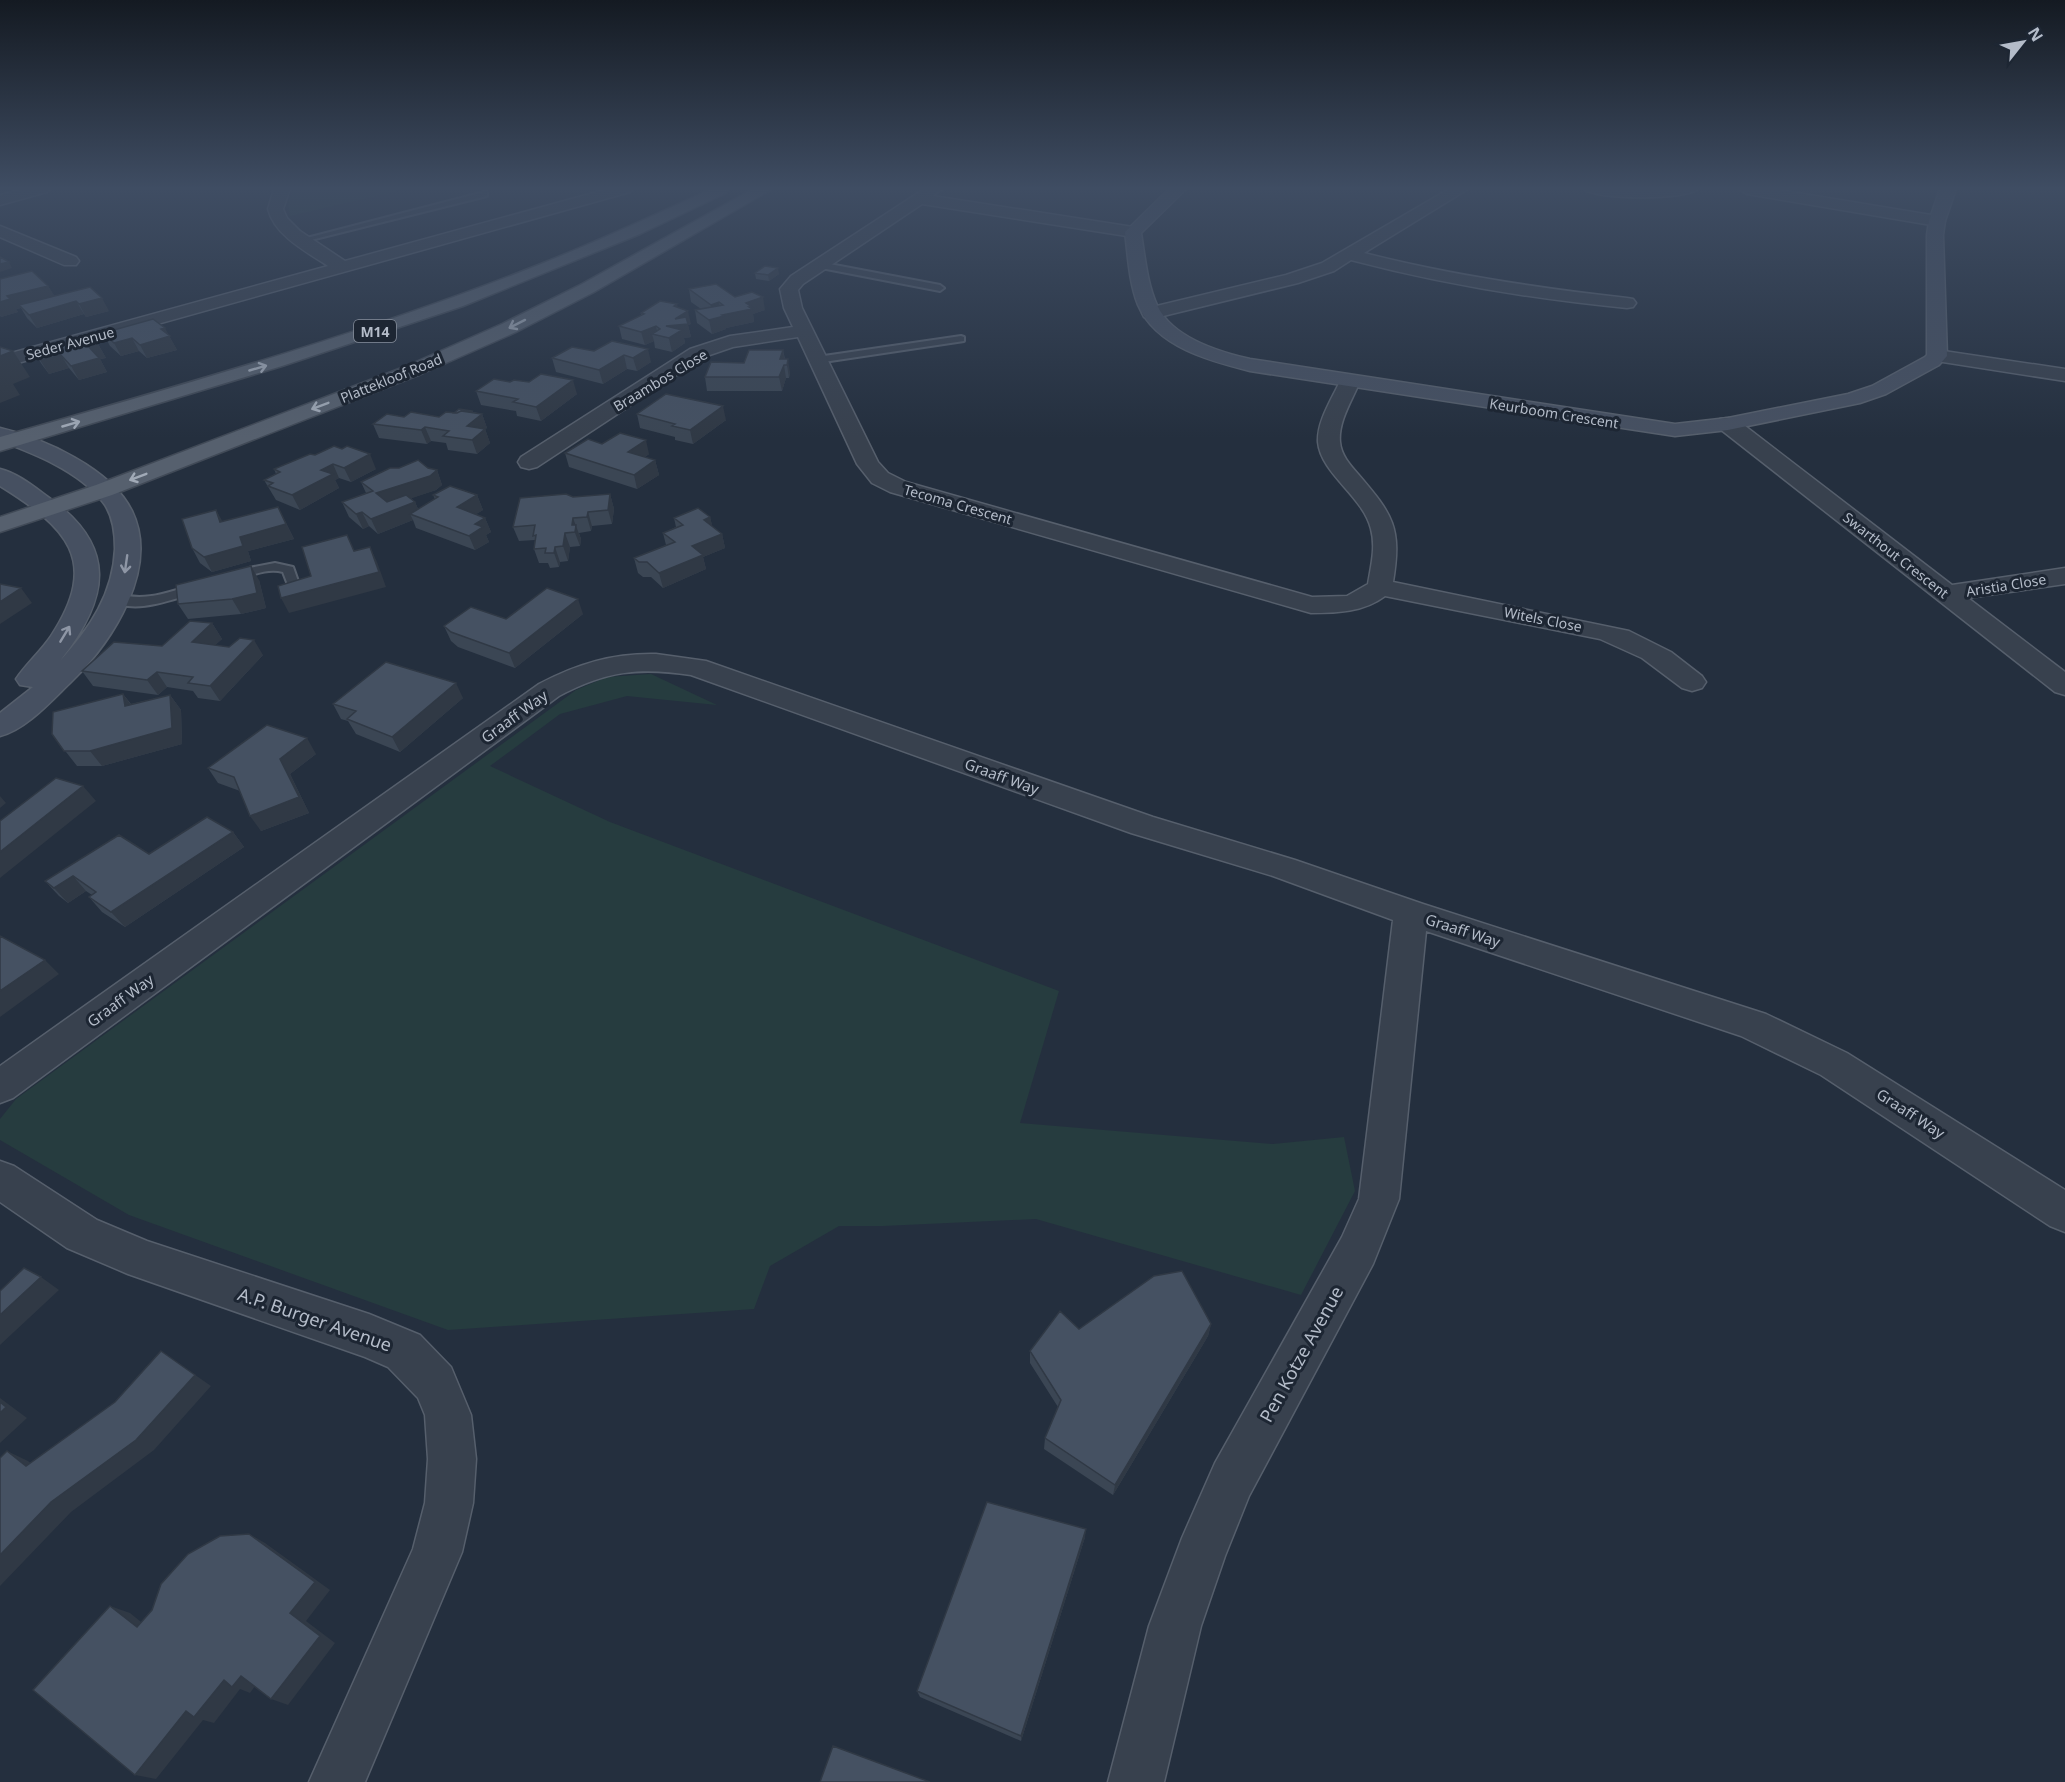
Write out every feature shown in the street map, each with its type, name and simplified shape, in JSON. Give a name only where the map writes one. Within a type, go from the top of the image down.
[{"type":"main road","name":"M14","points":[[5,440],[293,358],[536,272]]},
{"type":"main road","name":"Plattekloof Road","points":[[0,525],[104,490],[403,374],[509,328],[616,272]]},
{"type":"street","name":"Seder Avenue","points":[[0,362],[323,272]]},
{"type":"street","name":"Tecoma Crescent","points":[[808,272],[789,289],[789,297],[803,331],[868,464],[880,478],[898,487],[1311,605],[1345,605],[1367,598],[1380,587]]},
{"type":"street","points":[[1140,272],[1146,302],[1151,313],[1314,272]]},
{"type":"street","points":[[1420,272],[1448,279],[1573,298],[1627,303]]},
{"type":"street","points":[[1937,272],[1937,356],[2065,375]]},
{"type":"street","name":"Keurboom Crescent","points":[[1151,313],[1156,321],[1170,331],[1221,358],[1250,365],[1675,430],[1728,424],[1853,399],[1879,390],[1937,356]]},
{"type":"street","name":"Braambos Close","points":[[529,462],[697,353],[730,342],[803,331]]},
{"type":"street","points":[[1350,381],[1331,429],[1329,444],[1333,456],[1376,510],[1383,525],[1386,543],[1380,587]]},
{"type":"street","name":"Swarthout Crescent","points":[[1728,424],[2065,686]]},
{"type":"street","points":[[0,727],[44,693],[96,638],[117,598],[125,573],[128,547],[118,507],[104,490],[58,459],[5,440]]},
{"type":"street","points":[[0,476],[50,510],[66,524],[84,552],[88,570],[82,598],[72,623],[56,649],[35,675],[0,705]]},
{"type":"street","name":"Aristia Close","points":[[1946,594],[2065,576]]},
{"type":"street","name":"Witels Close","points":[[1380,587],[1606,632],[1633,640],[1654,651],[1692,682]]},
{"type":"street","name":"Graaff Way","points":[[0,1087],[549,690],[590,670],[637,661],[660,661],[696,667],[1142,825],[1284,868],[1411,913],[1753,1025],[1834,1064],[2065,1213]]},
{"type":"street","name":"Pen Kotze Avenue","points":[[1136,1782],[1175,1626],[1204,1545],[1232,1480],[1358,1250],[1379,1199],[1411,913]]},
{"type":"street","name":"A.P. Burger Avenue","points":[[0,1179],[81,1234],[143,1260],[369,1336],[404,1351],[435,1383],[448,1415],[452,1460],[448,1503],[439,1542],[337,1782]]},
{"type":"lane","points":[[857,272],[940,288]]},
{"type":"lane","points":[[817,360],[961,339]]},
{"type":"lane","points":[[117,598],[125,602],[138,603],[267,567],[282,566],[289,570],[294,586]]},
{"type":"green space","points":[[651,674],[717,705],[627,696],[560,714],[490,766],[610,822],[1059,991],[1020,1123],[1273,1144],[1344,1137],[1355,1191],[1301,1295],[1036,1219],[839,1226],[770,1266],[754,1309],[448,1330],[129,1215],[0,1140],[0,1119],[16,1099],[576,690],[607,677]]},
{"type":"building","points":[[33,272],[48,286],[7,296],[10,299],[0,302],[0,279]]},
{"type":"building","points":[[756,272],[772,272],[768,275]]},
{"type":"building","points":[[716,284],[735,297],[752,292],[763,297],[746,303],[752,309],[709,320],[695,310],[723,305],[719,302],[711,305],[689,289]]},
{"type":"building","points":[[90,287],[102,298],[79,304],[76,301],[29,315],[19,305]]},
{"type":"building","points":[[660,301],[677,304],[674,306],[688,311],[675,319],[686,317],[688,324],[666,326],[682,330],[669,338],[652,334],[660,329],[656,326],[641,332],[619,326],[644,314],[641,313]]},
{"type":"building","points":[[153,319],[165,328],[161,329],[170,336],[140,345],[132,338],[114,343],[103,333]]},
{"type":"building","points":[[92,337],[98,344],[89,347],[99,358],[71,366],[61,355],[40,360],[34,353]]},
{"type":"building","points":[[612,341],[648,349],[633,358],[624,355],[599,370],[552,358],[572,347],[594,351]]},
{"type":"building","points":[[0,347],[13,351],[0,356]]},
{"type":"building","points":[[749,350],[783,350],[780,359],[788,359],[787,365],[784,365],[779,377],[705,377],[711,362],[744,363]]},
{"type":"building","points":[[541,374],[573,380],[536,407],[513,402],[518,399],[476,391],[494,379],[529,382]]},
{"type":"building","points":[[666,394],[723,406],[690,430],[637,414]]},
{"type":"building","points":[[459,409],[472,411],[454,413]]},
{"type":"building","points":[[461,411],[482,414],[467,426],[485,429],[472,440],[443,436],[449,431],[425,427],[421,430],[373,424],[387,414],[404,417],[411,412],[439,417],[446,412]]},
{"type":"building","points":[[620,433],[646,440],[628,452],[655,460],[634,475],[565,453],[588,439],[602,444]]},
{"type":"building","points":[[334,446],[342,449],[347,446],[370,454],[344,468],[333,464],[321,470],[333,474],[292,495],[268,486],[273,483],[264,480],[280,472],[274,469]]},
{"type":"building","points":[[418,460],[428,468],[437,470],[430,476],[376,493],[387,502],[406,495],[415,502],[371,519],[362,512],[356,514],[342,502],[373,491],[361,482],[390,468],[399,468]]},
{"type":"building","points":[[450,486],[477,495],[457,507],[485,518],[475,524],[483,527],[469,536],[410,514],[438,497],[433,495]]},
{"type":"building","points":[[566,494],[573,497],[610,494],[608,510],[588,512],[587,517],[573,518],[572,525],[576,525],[575,532],[565,533],[563,546],[555,547],[554,553],[545,553],[546,548],[534,549],[535,525],[513,527],[520,498]]},
{"type":"building","points":[[278,507],[286,524],[240,537],[243,546],[204,557],[192,548],[182,519],[216,510],[220,522]]},
{"type":"building","points":[[698,508],[710,517],[704,520],[722,534],[692,546],[703,555],[659,573],[647,562],[639,562],[634,558],[675,542],[663,533],[683,525],[674,518]]},
{"type":"building","points":[[347,535],[354,551],[370,547],[379,572],[281,598],[278,586],[311,576],[302,547]]},
{"type":"building","points":[[251,566],[257,593],[232,599],[178,604],[176,585]]},
{"type":"building","points":[[0,584],[21,588],[0,602]]},
{"type":"building","points":[[547,588],[578,599],[509,653],[451,632],[444,626],[471,607],[506,619]]},
{"type":"building","points":[[190,621],[212,623],[192,642],[229,647],[240,638],[254,640],[210,686],[188,683],[193,677],[157,672],[147,680],[82,671],[114,642],[162,646]]},
{"type":"building","points":[[386,662],[456,683],[392,737],[347,719],[356,711],[333,704]]},
{"type":"building","points":[[123,694],[125,706],[170,695],[172,728],[90,751],[64,751],[52,734],[53,712]]},
{"type":"building","points":[[267,725],[307,738],[280,759],[299,797],[250,816],[234,777],[208,768]]},
{"type":"building","points":[[56,778],[83,786],[0,852],[0,821]]},
{"type":"building","points":[[207,817],[233,832],[111,912],[89,897],[96,892],[73,876],[54,888],[45,881],[119,835],[149,854]]},
{"type":"building","points":[[0,936],[45,960],[0,991]]},
{"type":"building","points":[[24,1268],[41,1277],[0,1315],[0,1291]]},
{"type":"building","points":[[1182,1271],[1211,1324],[1115,1485],[1045,1438],[1061,1400],[1030,1351],[1060,1311],[1079,1329],[1154,1276]]},
{"type":"building","points":[[161,1351],[195,1375],[136,1440],[51,1502],[0,1555],[0,1458],[7,1451],[26,1466],[115,1402]]},
{"type":"building","points":[[0,1402],[6,1407],[0,1413]]},
{"type":"building","points":[[987,1502],[1086,1529],[1021,1736],[917,1691]]},
{"type":"building","points":[[249,1534],[315,1582],[290,1613],[320,1636],[271,1699],[241,1676],[232,1687],[224,1680],[194,1717],[186,1711],[135,1775],[33,1690],[110,1606],[137,1627],[152,1610],[161,1584],[188,1554],[220,1536]]},
{"type":"building","points":[[833,1746],[930,1782],[820,1782]]}]
